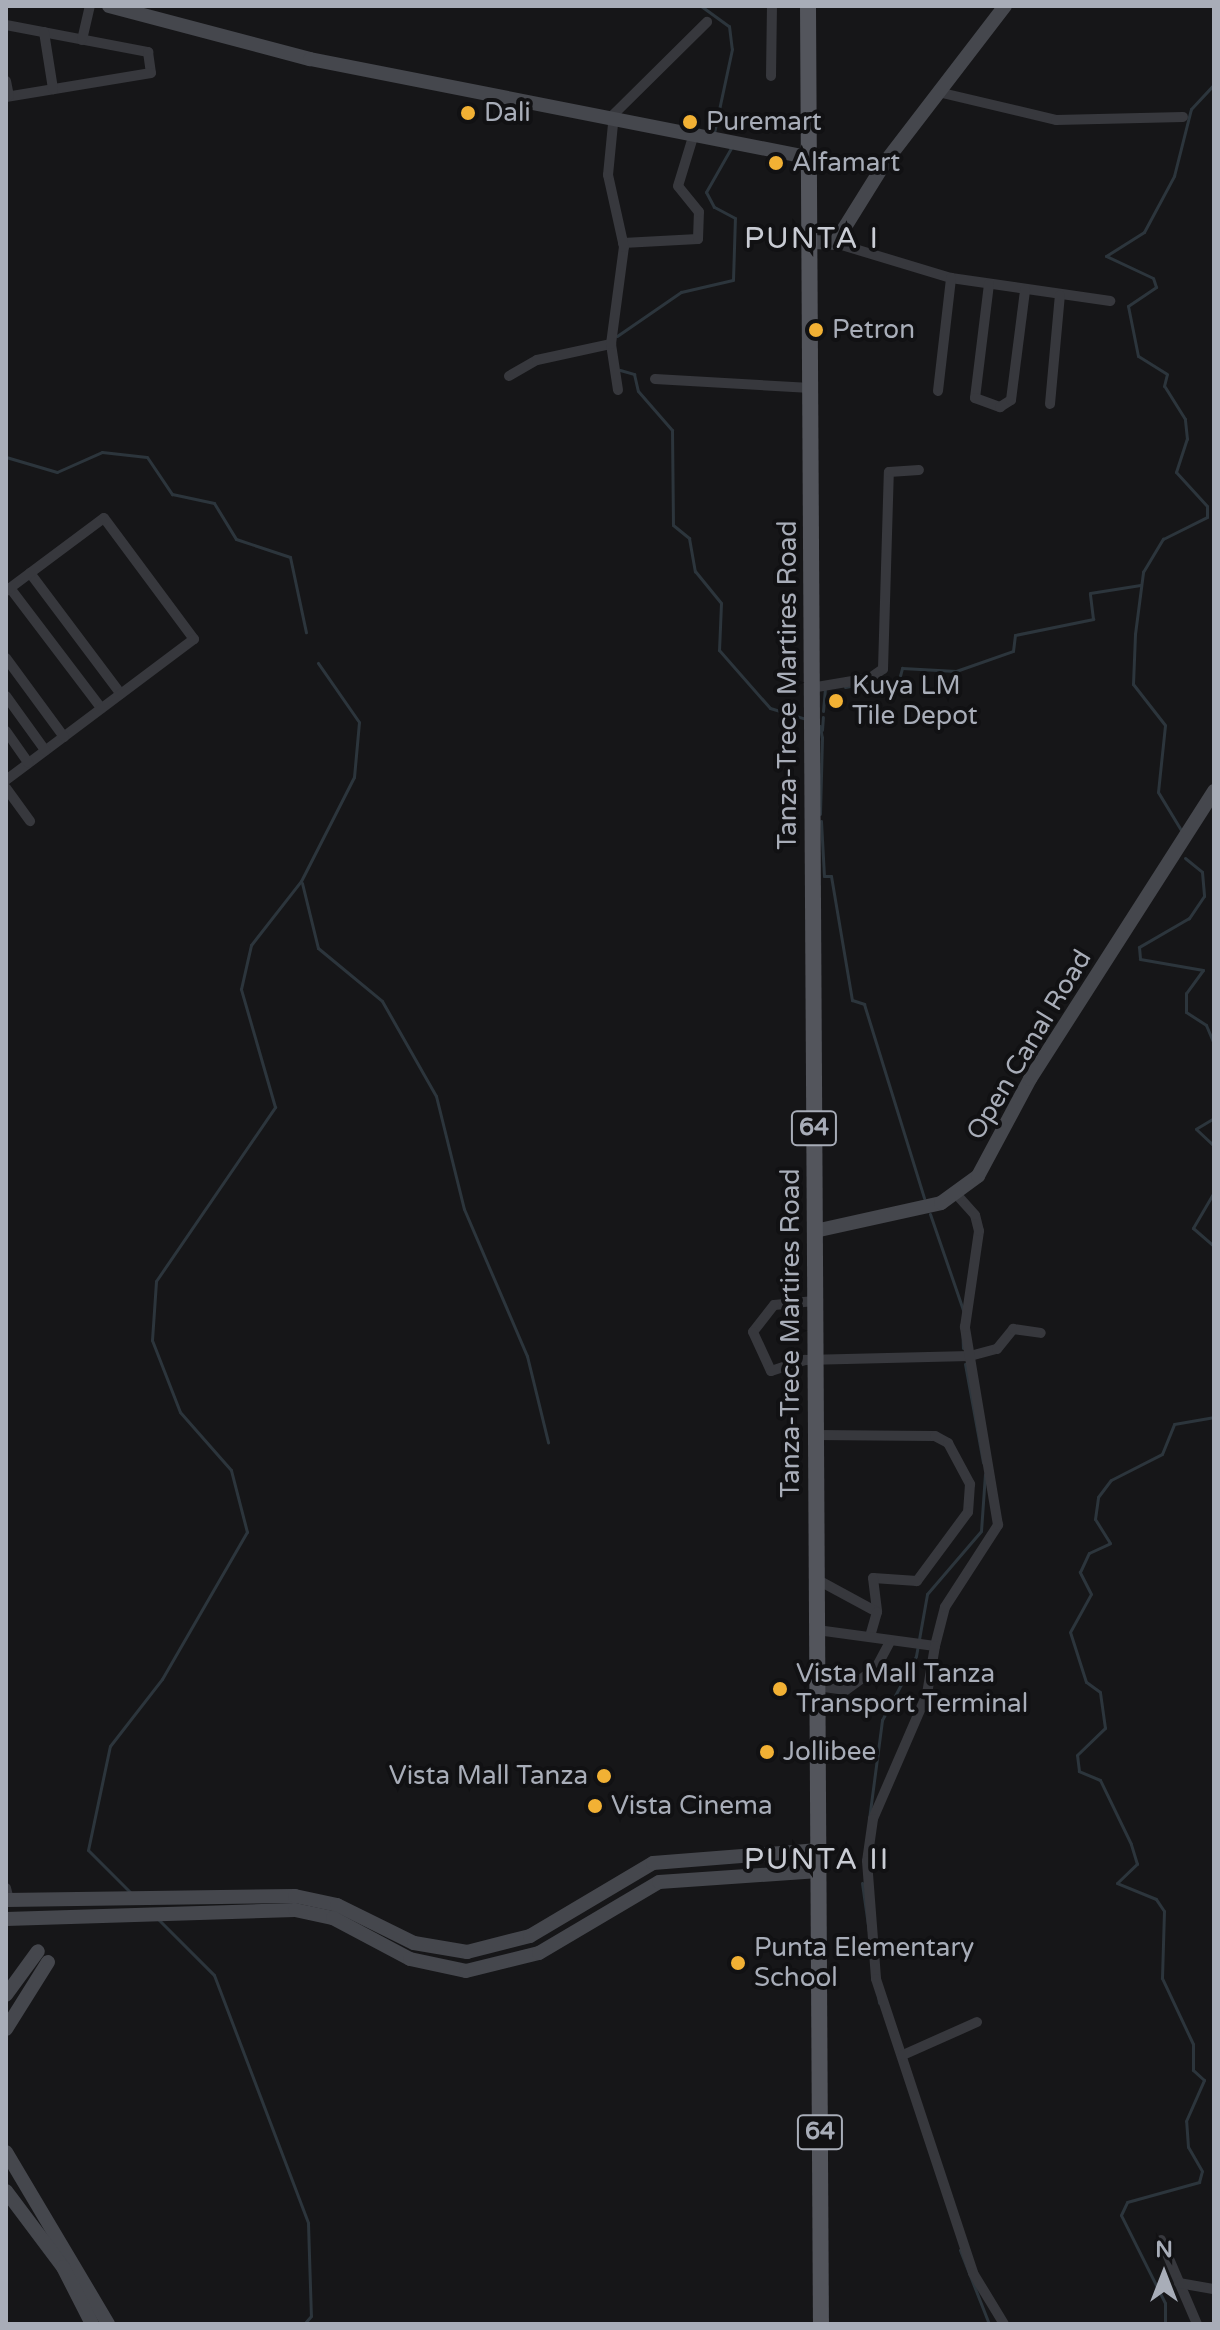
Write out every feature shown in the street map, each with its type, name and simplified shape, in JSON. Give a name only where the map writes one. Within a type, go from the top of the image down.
[{"type":"main road","name":"Tanza-Trece Martires Road","points":[[808,6],[812,158],[811,733],[821,2324]]},
{"type":"street","points":[[82,40],[90,6]]},
{"type":"street","points":[[109,6],[310,59],[614,114],[693,137],[812,158]]},
{"type":"street","points":[[771,76],[772,6]]},
{"type":"street","points":[[835,243],[938,92],[1005,6]]},
{"type":"street","points":[[618,390],[611,344],[623,243],[608,175],[614,114],[707,22]]},
{"type":"street","points":[[6,25],[148,52],[151,73],[7,97],[6,81]]},
{"type":"street","points":[[44,32],[53,89]]},
{"type":"street","points":[[938,92],[1056,120],[1183,117]]},
{"type":"street","points":[[623,243],[698,239],[699,212],[678,186],[693,137]]},
{"type":"street","points":[[811,242],[835,243],[951,278],[1110,301]]},
{"type":"street","points":[[938,391],[951,278]]},
{"type":"street","points":[[989,284],[975,398],[1000,407],[1011,400],[1025,290]]},
{"type":"street","points":[[1050,404],[1060,295]]},
{"type":"street","points":[[509,376],[537,360],[611,344]]},
{"type":"street","points":[[655,379],[811,388]]},
{"type":"street","points":[[811,695],[870,678],[883,669],[889,472],[919,470]]},
{"type":"street","points":[[6,780],[194,639],[104,518],[8,590],[101,708]]},
{"type":"street","points":[[30,573],[121,694]]},
{"type":"street","points":[[6,658],[64,737]]},
{"type":"street","points":[[6,696],[45,750]]},
{"type":"street","points":[[6,731],[28,763]]},
{"type":"street","points":[[6,788],[30,821]]},
{"type":"street","name":"Open Canal Road","points":[[957,1195],[978,1176],[1030,1079],[1214,791]]},
{"type":"street","points":[[815,1231],[957,1195],[979,1231],[965,1327],[998,1525],[945,1607],[927,1694],[873,1819],[867,1861],[876,1979],[973,2273],[1004,2324]]},
{"type":"street","points":[[814,1301],[774,1305],[753,1332],[771,1371],[815,1360],[970,1356],[1002,1345],[1013,1329],[1041,1333]]},
{"type":"street","points":[[815,1435],[935,1436],[948,1443],[970,1484],[968,1512],[917,1581],[873,1578],[877,1612],[871,1633]]},
{"type":"street","points":[[816,1579],[877,1612]]},
{"type":"street","points":[[817,1630],[871,1633],[890,1642],[935,1646]]},
{"type":"street","points":[[817,1686],[846,1690],[876,1668],[890,1642]]},
{"type":"street","points":[[6,1919],[138,1920],[295,1910],[333,1918],[383,1937],[442,1951],[491,1949],[551,1926],[653,1863],[818,1850]]},
{"type":"street","points":[[7,1896],[162,1900],[295,1896],[337,1905],[383,1937],[440,1968],[492,1968],[561,1943],[616,1902],[659,1882],[819,1871]]},
{"type":"street","points":[[6,1995],[43,1956],[6,2029]]},
{"type":"street","points":[[903,2055],[977,2022]]},
{"type":"street","points":[[6,2152],[108,2324]]},
{"type":"street","points":[[6,2191],[63,2267],[92,2324]]},
{"type":"street","points":[[1161,2240],[1197,2324]]},
{"type":"street","points":[[1179,2283],[1214,2289]]},
{"type":"waterway","points":[[701,6],[729,26],[732,49],[714,133]]},
{"type":"waterway","points":[[1181,830],[1158,792],[1165,725],[1133,684],[1135,634],[1143,572],[1163,539],[1207,517],[1207,506],[1176,472],[1187,439],[1185,419],[1164,386],[1167,374],[1138,356],[1128,306],[1156,287],[1153,278],[1106,256],[1144,232],[1174,176],[1191,109],[1214,84]]},
{"type":"waterway","points":[[617,336],[681,292],[733,280],[735,218],[714,207],[706,192],[731,148]]},
{"type":"waterway","points":[[620,370],[634,374],[638,391],[672,430],[673,525],[689,538],[695,571],[721,603],[719,650],[770,708],[806,719]]},
{"type":"waterway","points":[[6,457],[57,472],[102,452],[147,457],[172,494],[214,503],[236,539],[290,557],[306,632]]},
{"type":"waterway","points":[[872,681],[880,690],[897,687],[902,668],[956,671],[1013,651],[1015,635],[1093,619],[1090,593],[1140,585]]},
{"type":"waterway","points":[[130,1892],[88,1850],[110,1746],[162,1679],[247,1532],[231,1470],[180,1412],[152,1340],[156,1281],[275,1107],[241,989],[251,945],[301,881],[354,777],[359,722],[318,663]]},
{"type":"waterway","points":[[845,687],[861,684]]},
{"type":"waterway","points":[[823,711],[825,690]]},
{"type":"waterway","points":[[822,730],[823,717]]},
{"type":"waterway","points":[[820,726],[822,738]]},
{"type":"waterway","points":[[820,814],[822,737]]},
{"type":"waterway","points":[[821,821],[824,876],[831,876],[852,1000],[864,1004],[924,1198]]},
{"type":"waterway","points":[[1185,858],[1202,872],[1204,896],[1189,918],[1139,947],[1140,959],[1203,970],[1186,993],[1186,1012],[1206,1025],[1214,1044]]},
{"type":"waterway","points":[[302,883],[318,948],[382,1001],[436,1096],[464,1209],[527,1356],[548,1442]]},
{"type":"waterway","points":[[1214,1118],[1196,1129],[1214,1146]]},
{"type":"waterway","points":[[1214,1192],[1193,1228],[1214,1246]]},
{"type":"waterway","points":[[930,1214],[963,1310]]},
{"type":"waterway","points":[[962,1321],[963,1348]]},
{"type":"waterway","points":[[965,1364],[983,1462]]},
{"type":"waterway","points":[[1165,2324],[1165,2303],[1121,2215],[1127,2202],[1199,2182],[1202,2171],[1188,2147],[1186,2121],[1204,2080],[1193,2070],[1193,2044],[1162,1978],[1164,1911],[1156,1899],[1117,1883],[1137,1864],[1131,1844],[1100,1780],[1079,1771],[1077,1755],[1105,1728],[1100,1692],[1086,1682],[1070,1632],[1091,1594],[1080,1572],[1089,1553],[1110,1543],[1095,1519],[1098,1497],[1111,1480],[1162,1454],[1174,1424],[1214,1417]]},
{"type":"waterway","points":[[869,1819],[882,1720],[916,1656],[927,1594],[981,1531],[985,1474]]},
{"type":"waterway","points":[[862,1883],[879,2003]]},
{"type":"waterway","points":[[158,1919],[214,1975],[308,2223],[311,2316],[304,2324]]},
{"type":"waterway","points":[[960,2250],[989,2324]]},
{"type":"place","name":"Dali","points":[[468,113]]},
{"type":"place","name":"Puremart","points":[[690,122]]},
{"type":"place","name":"Alfamart","points":[[776,163]]},
{"type":"place","name":"Petron","points":[[816,330]]},
{"type":"place","name":"Kuya LM Tile Depot","points":[[836,701]]},
{"type":"place","name":"Vista Mall Tanza Transport Terminal","points":[[780,1689]]},
{"type":"place","name":"Jollibee","points":[[767,1752]]},
{"type":"place","name":"Vista Mall Tanza","points":[[604,1776]]},
{"type":"place","name":"Vista Cinema","points":[[595,1806]]},
{"type":"place","name":"Punta Elementary School","points":[[738,1963]]},
{"type":"district","name":"PUNTA I","points":[[812,239]]},
{"type":"district","name":"PUNTA II","points":[[817,1860]]}]
